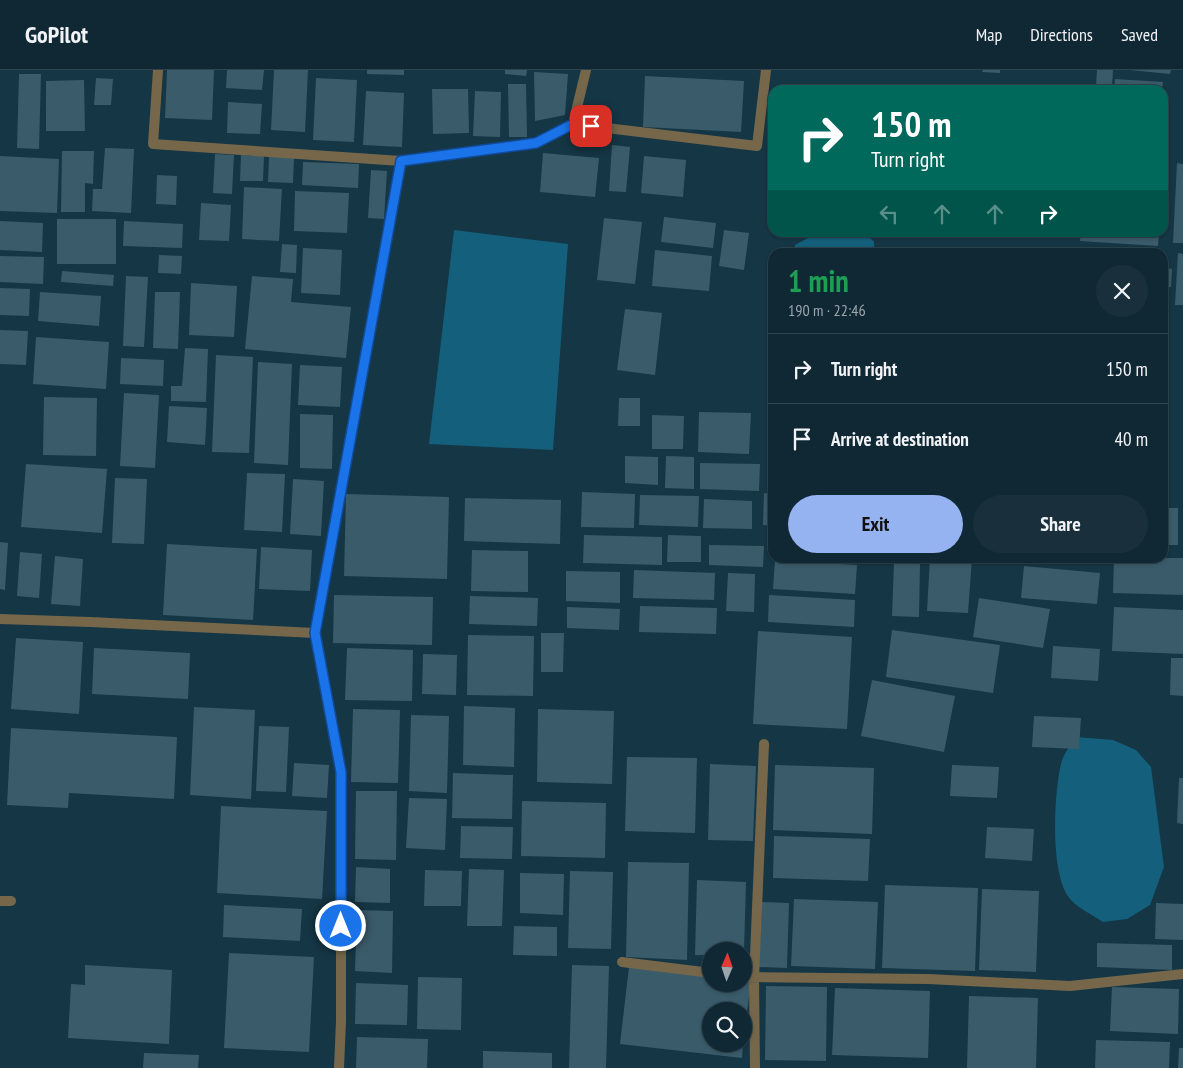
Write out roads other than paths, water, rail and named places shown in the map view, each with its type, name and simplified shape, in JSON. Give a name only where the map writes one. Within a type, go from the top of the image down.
[{"type":"street","points":[[158,70],[153,144],[401,161],[536,143],[573,124],[757,146],[766,70]]},
{"type":"street","points":[[573,124],[586,70]]},
{"type":"street","points":[[339,1068],[341,1021],[341,772],[315,633],[401,161]]},
{"type":"street","points":[[0,620],[90,622],[315,633]]},
{"type":"street","points":[[751,942],[764,744]]},
{"type":"street","points":[[0,902],[11,901]]},
{"type":"street","points":[[622,962],[702,972]]},
{"type":"street","points":[[752,978],[928,979],[1070,986],[1183,974]]},
{"type":"street","points":[[750,992],[755,1068]]},
{"type":"water","points":[[454,230],[568,244],[553,450],[429,444]]},
{"type":"water","points":[[810,237],[870,237],[874,242],[874,248],[795,248],[795,245]]},
{"type":"water","points":[[1076,737],[1113,740],[1136,750],[1151,767],[1164,867],[1150,905],[1127,919],[1103,922],[1082,909],[1071,900],[1064,889],[1059,873],[1056,855],[1055,814],[1059,777],[1063,757]]}]
